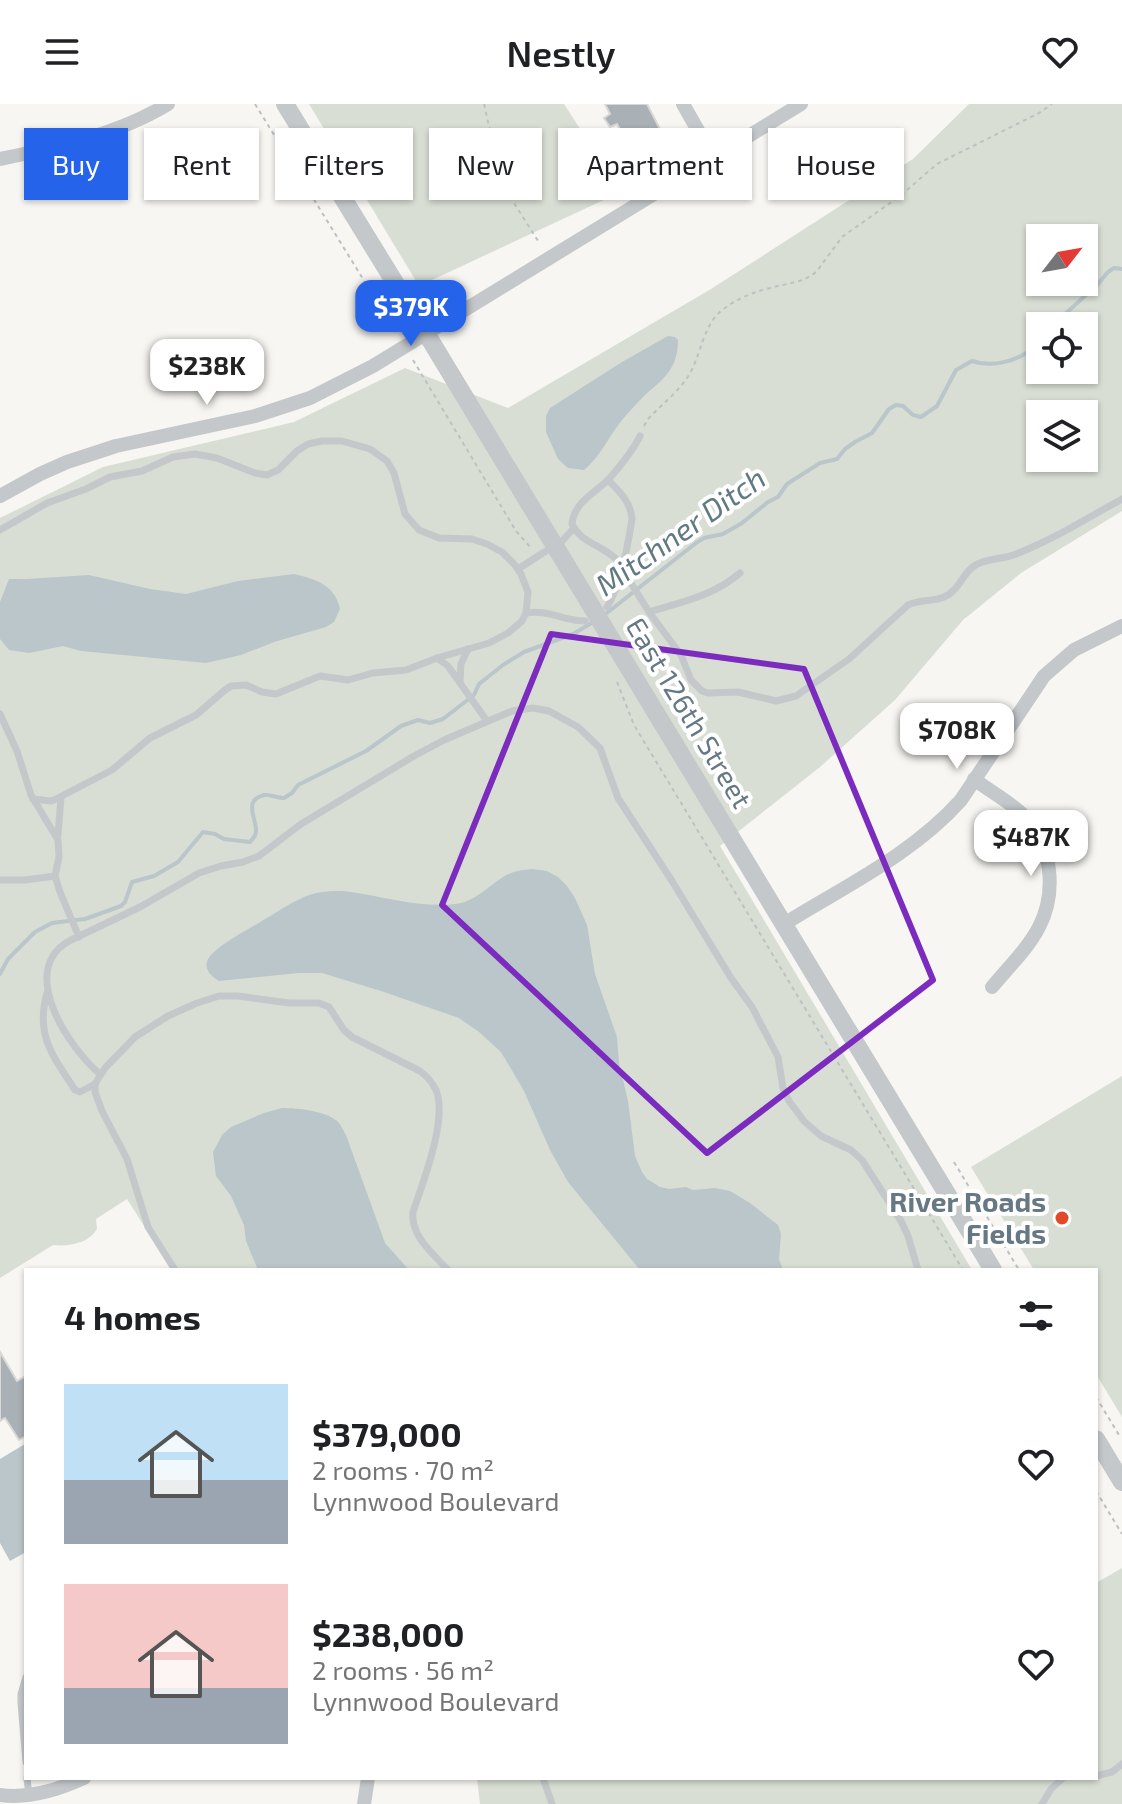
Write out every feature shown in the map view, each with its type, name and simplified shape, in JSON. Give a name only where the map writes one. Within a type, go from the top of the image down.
[{"type":"street","points":[[0,159],[111,132],[168,104]]},
{"type":"street","name":"East 126th Street","points":[[285,104],[992,1268]]},
{"type":"street","points":[[683,104],[697,128]]},
{"type":"street","points":[[752,134],[801,104]]},
{"type":"street","points":[[0,496],[40,474],[116,446],[255,416],[310,398],[373,366],[643,200]]},
{"type":"street","points":[[784,924],[926,835],[961,800],[1044,676],[1059,660],[1122,626]]},
{"type":"street","points":[[974,779],[1031,824],[1043,844],[1051,884],[1047,909],[1040,926],[992,987]]},
{"type":"street","points":[[1098,1446],[1122,1482]]},
{"type":"street","points":[[0,1795],[29,1800],[80,1780]]},
{"type":"street","points":[[364,1804],[368,1780]]},
{"type":"lane","points":[[640,436],[608,480],[576,509],[572,520],[574,528],[579,535],[612,554],[681,655],[691,680],[702,691],[716,694],[738,692],[776,701],[801,694],[880,633],[908,605],[919,600],[945,597],[973,566],[1021,552],[1122,499]]},
{"type":"lane","points":[[0,530],[54,500],[110,477],[142,471],[173,457],[195,454],[217,458],[267,475],[278,470],[301,448],[330,440],[361,446],[383,457],[394,473],[405,514],[419,530],[439,538],[472,539],[502,552],[518,569],[528,592],[522,621],[489,643],[399,672],[373,673],[348,680],[320,676],[276,694],[246,685],[231,686],[196,715],[150,738],[103,777],[51,801],[33,799]]},
{"type":"lane","points":[[607,607],[622,566],[631,524],[631,512],[626,501],[608,480]]},
{"type":"lane","points":[[518,569],[554,546],[574,528]]},
{"type":"lane","points":[[649,612],[702,597],[740,573]]},
{"type":"lane","points":[[526,613],[542,612],[585,621]]},
{"type":"lane","points":[[460,684],[461,664],[468,649]]},
{"type":"lane","points":[[437,658],[448,666],[487,721]]},
{"type":"lane","points":[[100,1074],[62,1026],[51,1003],[48,987],[48,971],[54,953],[77,933],[140,907],[199,873],[259,856],[301,824],[414,756],[512,711],[541,709],[571,722],[596,743],[623,806],[752,1007],[778,1057],[783,1088],[789,1101],[804,1121],[821,1136],[851,1150],[862,1160],[901,1221],[917,1268]]},
{"type":"lane","points":[[0,714],[17,751],[33,799],[58,840]]},
{"type":"lane","points":[[61,797],[59,857],[55,876],[77,933]]},
{"type":"lane","points":[[0,880],[55,876]]},
{"type":"lane","points":[[48,987],[43,1011],[45,1042],[75,1090],[80,1092],[95,1084]]},
{"type":"lane","points":[[174,1268],[148,1227],[127,1159],[102,1111],[95,1084],[100,1074],[143,1031],[168,1016],[209,999],[238,996],[289,1003],[319,1003],[329,1007],[347,1034],[420,1071],[429,1080],[436,1090],[439,1112],[432,1152],[413,1221],[419,1237],[446,1268]]},
{"type":"lane","points":[[24,1684],[21,1703],[24,1738]]},
{"type":"lane","points":[[1098,1776],[1112,1772],[1122,1764]]},
{"type":"lane","points":[[27,1780],[29,1800]]},
{"type":"lane","points":[[544,1780],[552,1804]]},
{"type":"lane","points":[[1042,1804],[1061,1780]]},
{"type":"path","points":[[484,104],[514,203],[540,244]]},
{"type":"path","points":[[640,436],[648,419],[681,387],[691,372],[716,315],[748,295],[812,276],[842,237],[900,196],[937,164],[1052,104]]},
{"type":"path","points":[[617,682],[634,725],[962,1268]]},
{"type":"path","points":[[954,1162],[1018,1268]]},
{"type":"path","points":[[1098,1400],[1119,1435]]},
{"type":"path","points":[[1098,1494],[1122,1534]]},
{"type":"highlighted area","points":[[551,634],[804,669],[933,980],[707,1153],[442,905]]},
{"type":"shaded area","points":[[309,104],[564,104],[580,128],[558,128],[558,200],[604,200],[419,286],[367,200],[413,200],[413,128],[324,128]]},
{"type":"shaded area","points":[[969,104],[1122,104],[1122,511],[1021,573],[963,620],[895,700],[820,767],[720,846],[971,1268],[171,1268],[127,1199],[96,1219],[97,1229],[89,1238],[72,1245],[53,1245],[0,1278],[0,518],[103,467],[294,422],[405,368],[508,408],[711,289],[849,200],[904,200],[904,165]]},
{"type":"shaded area","points":[[668,336],[678,340],[675,359],[667,374],[622,420],[590,465],[584,470],[568,468],[558,459],[546,432],[546,416],[550,408]]},
{"type":"shaded area","points":[[294,574],[317,581],[334,594],[340,609],[334,622],[241,655],[206,663],[81,651],[63,646],[29,653],[9,650],[0,639],[0,602],[9,579],[89,575],[186,594],[238,581]]},
{"type":"shaded area","points":[[521,870],[547,871],[558,877],[575,898],[587,925],[595,974],[617,1037],[635,1156],[642,1172],[660,1187],[715,1188],[730,1191],[750,1203],[778,1225],[782,1268],[638,1268],[568,1182],[524,1091],[501,1052],[459,1018],[322,973],[219,981],[211,975],[206,965],[209,957],[225,943],[309,895],[341,891],[416,903],[455,904],[475,897],[510,873]]},
{"type":"shaded area","name":"River Roads Fields","points":[[1122,1076],[1122,1417],[1098,1377],[1098,1268],[1033,1268],[971,1167]]},
{"type":"shaded area","points":[[282,1108],[304,1110],[321,1113],[339,1123],[385,1243],[407,1268],[257,1268],[246,1241],[244,1225],[231,1196],[216,1176],[213,1152],[222,1135],[231,1127]]},
{"type":"shaded area","points":[[24,1445],[24,1553],[10,1561],[0,1543],[0,1459]]},
{"type":"shaded area","points":[[1122,1568],[1122,1804],[480,1804],[477,1780],[1098,1780],[1098,1582]]},
{"type":"building","points":[[605,104],[647,104],[659,128],[619,128],[617,124],[610,127],[604,118],[610,114]]},
{"type":"building","points":[[0,1352],[17,1381],[24,1377],[24,1437],[19,1440],[5,1418],[0,1421]]},
{"type":"waterway","name":"Mitchner Ditch","points":[[1067,312],[1108,272],[1114,268],[1122,269]]},
{"type":"waterway","name":"Mitchner Ditch","points":[[603,616],[696,543],[723,534],[742,523],[778,497],[787,484],[820,463],[837,459],[845,449],[872,433],[889,409],[896,405],[903,406],[913,415],[921,417],[937,406],[956,370],[972,361],[996,363],[1026,353]]},
{"type":"waterway","name":"Mitchner Ditch","points":[[0,974],[8,959],[35,932],[52,923],[85,919],[121,906],[132,882],[154,876],[178,862],[203,832],[224,839],[250,842],[256,834],[252,805],[258,797],[284,798],[298,785],[366,751],[401,726],[418,720],[430,723],[443,719],[474,695],[479,684],[503,665],[524,652],[573,634],[595,621]]},
{"type":"place","name":"River Roads Fields","points":[[1062,1218]]}]
